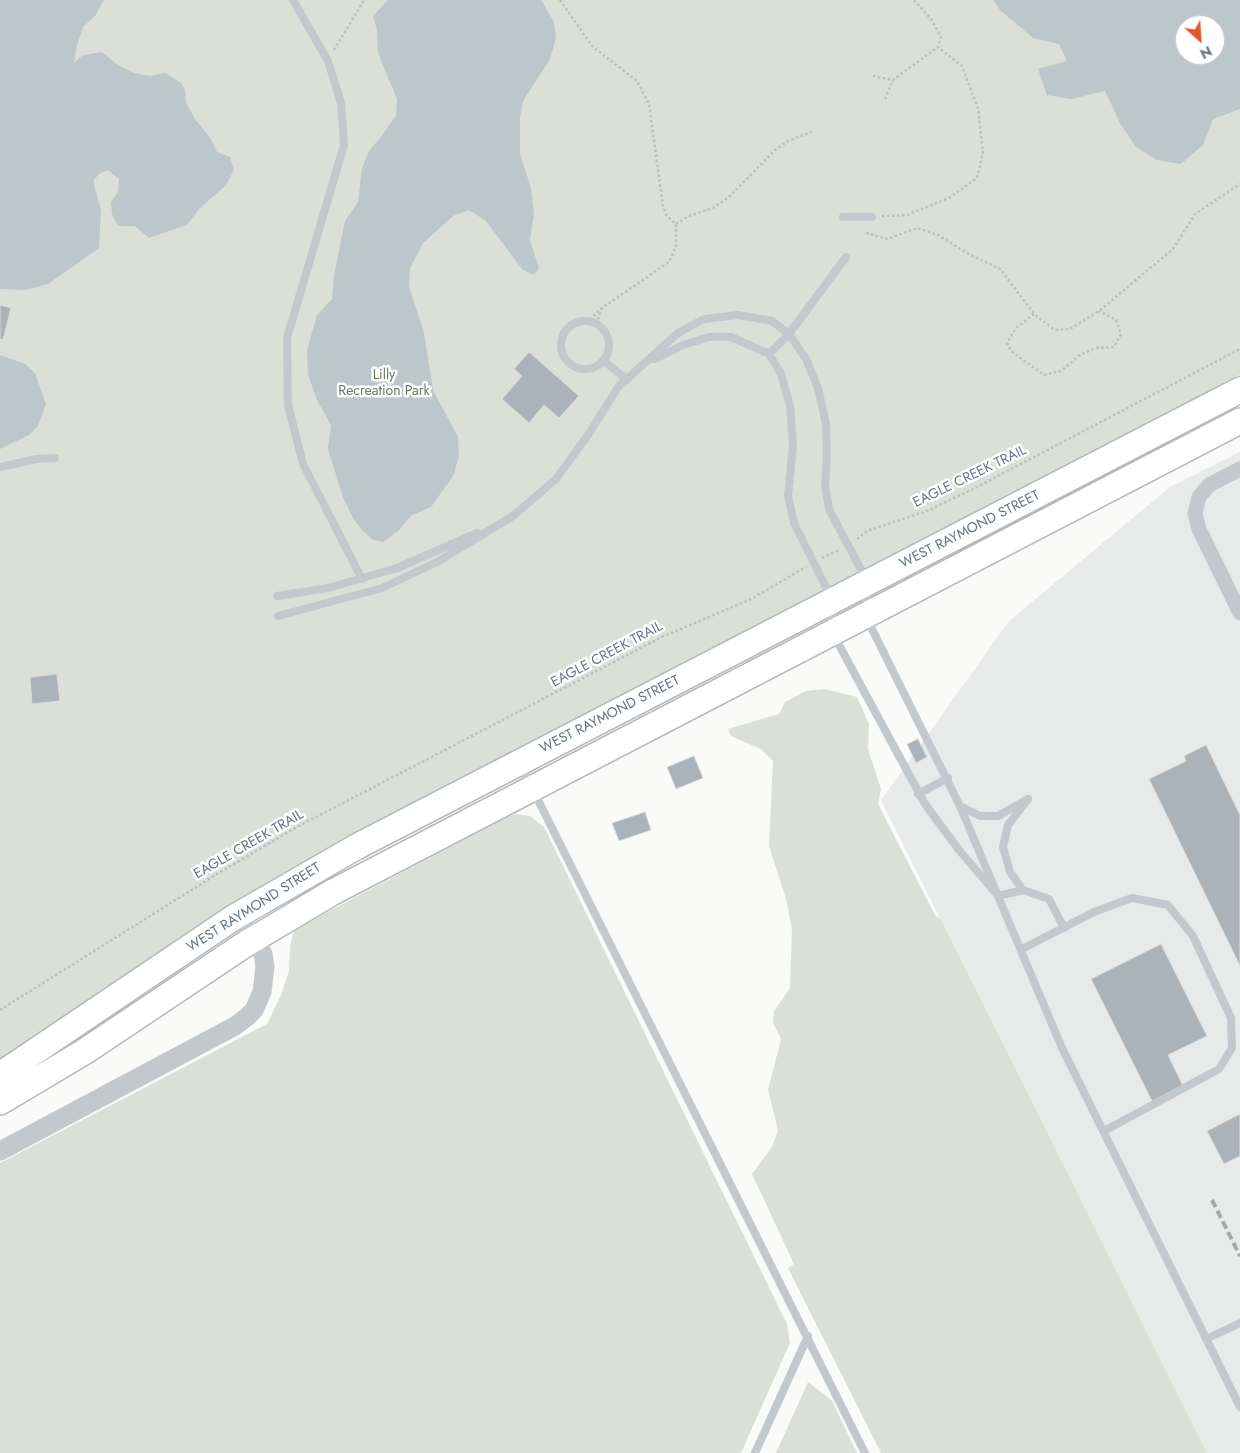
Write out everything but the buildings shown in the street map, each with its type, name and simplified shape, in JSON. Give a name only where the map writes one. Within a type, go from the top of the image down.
[{"type":"main road","name":"WEST RAYMOND STREET","points":[[0,1075],[239,915],[356,847],[1240,390]]},
{"type":"main road","points":[[1203,409],[1217,433]]},
{"type":"main road","name":"WEST RAYMOND STREET","points":[[0,1102],[84,1052],[254,938],[379,867],[1240,420]]},
{"type":"street","points":[[1240,469],[1209,485],[1199,497],[1195,513],[1199,529],[1240,613]]},
{"type":"street","points":[[0,1151],[241,1022],[254,1010],[264,983],[263,954],[239,915]]},
{"type":"lane","points":[[292,0],[328,61],[341,103],[344,145],[287,338],[288,405],[303,464],[362,579]]},
{"type":"lane","points":[[843,217],[872,217]]},
{"type":"lane","points":[[769,354],[789,334],[846,257]]},
{"type":"lane","points":[[278,616],[382,588],[437,562],[513,516],[556,479],[590,432],[618,387],[649,362],[678,333],[704,319],[738,315],[772,321],[789,334],[806,359],[818,388],[826,424],[828,456],[825,485],[829,509],[868,583],[865,615],[948,778],[1062,1048],[1240,1407]]},
{"type":"lane","points":[[577,323],[592,323],[607,336],[609,345],[603,360],[597,366],[582,369],[568,361],[563,354],[562,341],[564,333],[577,323]]},
{"type":"lane","points":[[649,362],[683,345],[709,337],[731,338],[769,354],[781,374],[790,406],[793,444],[788,496],[794,523],[833,601],[832,632],[918,794],[959,850],[998,896]]},
{"type":"lane","points":[[603,360],[627,380]]},
{"type":"lane","points":[[0,467],[36,459],[55,458]]},
{"type":"lane","points":[[277,596],[362,579],[397,568],[513,516]]},
{"type":"lane","points":[[519,762],[808,1336],[864,1453]]},
{"type":"lane","points":[[918,794],[948,778]]},
{"type":"lane","points":[[960,806],[980,816],[998,816],[1028,799],[1008,825],[1003,847],[1010,872],[1023,890]]},
{"type":"lane","points":[[998,896],[1023,890],[1049,899],[1064,928]]},
{"type":"lane","points":[[1022,950],[1094,912],[1132,898],[1168,905],[1194,936],[1231,1018],[1232,1048],[1219,1069],[1104,1131]]},
{"type":"lane","points":[[1231,1018],[1240,1015]]},
{"type":"lane","points":[[1206,1339],[1240,1323]]},
{"type":"lane","points":[[756,1453],[808,1336]]},
{"type":"path","points":[[328,61],[364,0]]},
{"type":"path","points":[[560,0],[592,46],[637,81],[650,104],[663,206],[667,216],[676,224],[676,247],[669,262],[602,308],[592,323]]},
{"type":"path","points":[[885,99],[893,80],[938,47],[941,37],[931,18],[914,0]]},
{"type":"path","points":[[872,217],[907,215],[949,198],[977,178],[983,154],[978,108],[962,66],[938,47]]},
{"type":"path","points":[[873,76],[893,80]]},
{"type":"path","points":[[676,224],[689,216],[713,208],[729,197],[774,150],[788,140],[813,131]]},
{"type":"path","points":[[866,233],[887,239],[917,228],[938,235],[967,253],[1000,268],[1034,314],[1056,330],[1070,329],[1099,311],[1173,249],[1195,214],[1240,184]]},
{"type":"path","points":[[592,323],[602,308]]},
{"type":"path","points":[[1034,314],[1016,328],[1007,343],[1011,352],[1044,375],[1061,371],[1080,355],[1096,348],[1114,347],[1121,334],[1116,320],[1099,311]]},
{"type":"path","name":"EAGLE CREEK TRAIL","points":[[0,1010],[217,874],[297,827],[662,637],[750,599],[848,545],[867,532],[927,511],[975,488],[1240,349]]},
{"type":"shaded area","points":[[0,0],[104,0],[95,16],[83,27],[74,63],[83,55],[102,52],[118,65],[134,73],[150,76],[165,73],[181,83],[185,90],[186,103],[195,119],[211,139],[217,152],[230,157],[234,170],[226,185],[199,209],[187,225],[149,238],[135,226],[118,226],[112,214],[111,202],[118,192],[119,179],[108,170],[99,174],[93,181],[101,210],[99,248],[48,284],[25,290],[0,289]]},
{"type":"shaded area","points":[[388,0],[541,0],[554,22],[556,38],[550,59],[523,101],[520,117],[520,154],[531,188],[534,214],[530,240],[539,269],[533,275],[522,269],[486,221],[469,210],[453,216],[423,243],[410,268],[409,286],[424,333],[433,390],[458,437],[459,456],[453,476],[431,507],[412,515],[398,531],[383,542],[373,540],[363,531],[354,520],[343,497],[328,449],[331,425],[317,400],[308,375],[307,350],[317,315],[332,299],[334,276],[345,221],[358,202],[362,168],[369,151],[396,115],[397,99],[378,53],[377,30],[373,16]]},
{"type":"shaded area","points":[[993,0],[1240,0],[1240,109],[1213,119],[1203,145],[1181,164],[1157,160],[1136,147],[1120,123],[1105,91],[1071,99],[1047,95],[1038,69],[1067,61],[1059,44],[1033,38],[1000,10]]},
{"type":"shaded area","points":[[0,355],[25,364],[35,373],[46,404],[38,426],[29,435],[0,449]]},
{"type":"shaded area","points":[[1240,452],[1240,1453],[1207,1453],[881,800],[1009,621],[1170,487]]},
{"type":"green space","name":"Lilly Recreation Park","points":[[0,0],[1240,0],[1240,375],[364,828],[225,910],[59,1023],[0,1059]]},
{"type":"green space","points":[[825,689],[857,697],[869,724],[868,749],[881,789],[878,804],[936,917],[940,918],[1207,1453],[881,1453],[788,1268],[794,1264],[752,1174],[772,1147],[778,1130],[768,1090],[781,1039],[773,1023],[774,1011],[790,988],[792,930],[787,902],[769,846],[773,761],[761,749],[731,736],[728,729],[779,714],[785,702],[806,691]]},
{"type":"green space","points":[[517,814],[530,816],[544,827],[787,1324],[790,1343],[741,1453],[0,1453],[0,1163],[267,1024],[281,995],[289,971],[290,946],[294,930],[508,816]]},
{"type":"green space","points":[[808,1382],[832,1401],[857,1453],[776,1453]]},
{"type":"railway","points":[[1212,1200],[1240,1256]]}]
